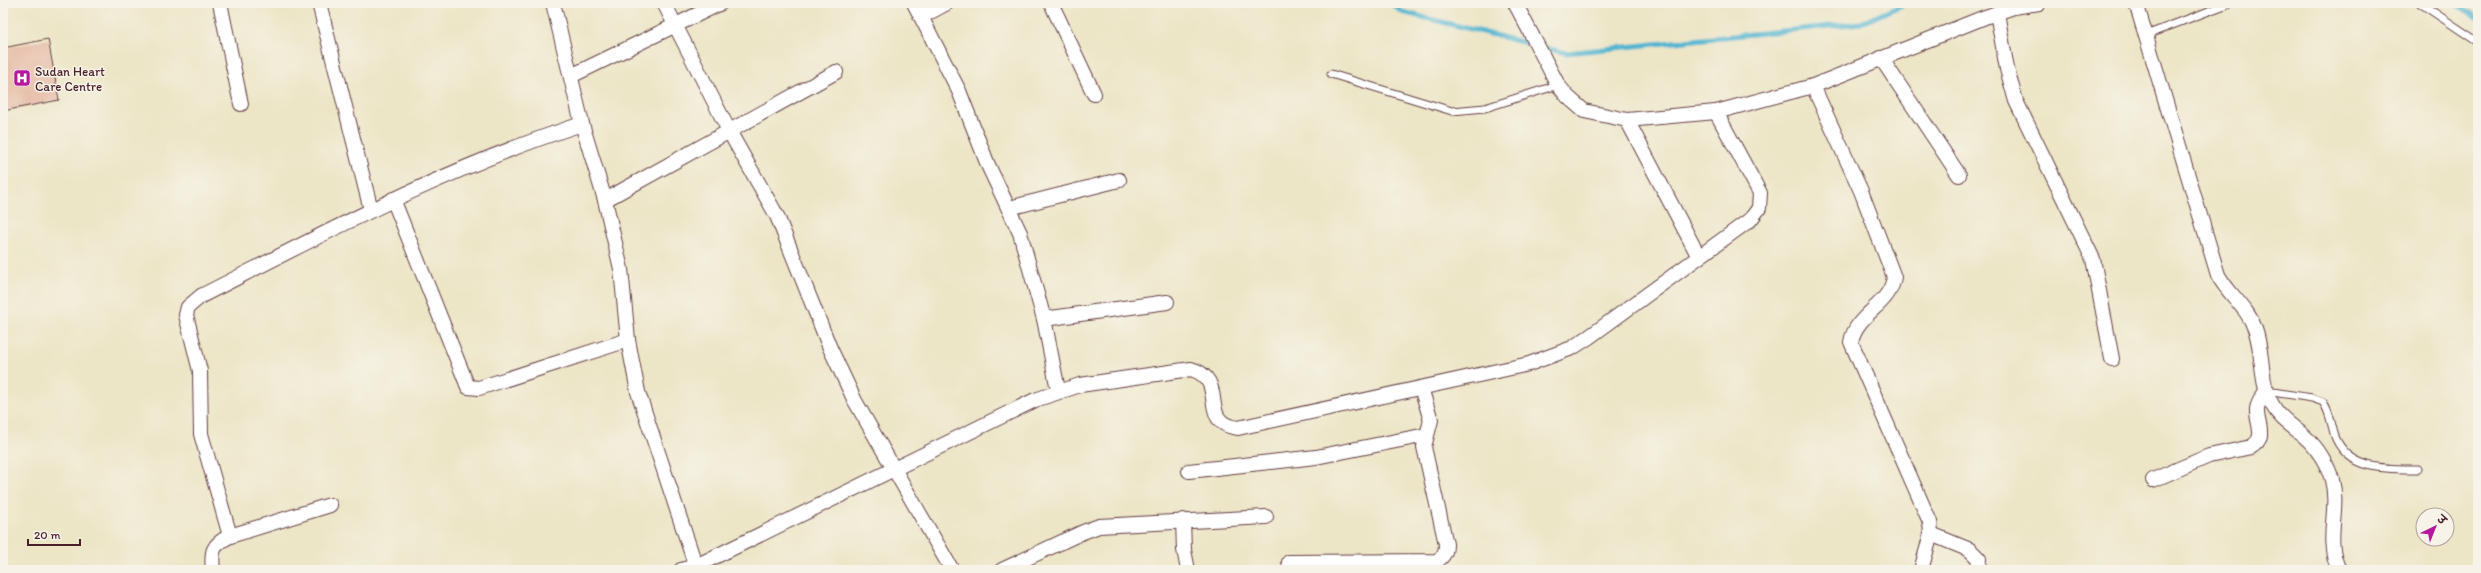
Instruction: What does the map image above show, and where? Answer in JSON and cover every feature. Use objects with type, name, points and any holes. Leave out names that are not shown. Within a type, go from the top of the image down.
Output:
[{"type":"street","points":[[220,3],[241,104]]},
{"type":"street","points":[[319,3],[371,210]]},
{"type":"street","points":[[553,3],[582,124],[605,200],[621,269],[628,340],[638,392],[649,429],[697,568]]},
{"type":"street","points":[[664,3],[729,131],[777,216],[844,380],[952,570]]},
{"type":"street","points":[[571,76],[675,27],[721,3]]},
{"type":"street","points":[[914,3],[959,91],[988,165],[1009,208],[1024,246],[1044,319],[1058,390]]},
{"type":"street","points":[[921,17],[947,3]]},
{"type":"street","points":[[1051,3],[1094,94]]},
{"type":"street","points":[[1515,3],[1558,85],[1584,111],[1627,120],[1716,112],[1812,86],[1997,13],[2039,3]]},
{"type":"street","points":[[2136,3],[2218,275],[2225,289],[2243,308],[2255,327],[2266,392],[2276,412],[2307,438],[2327,467],[2334,493],[2331,533],[2333,556],[2339,570]]},
{"type":"street","points":[[1997,13],[2007,69],[2016,101],[2094,259],[2112,359]]},
{"type":"street","points":[[1881,58],[1959,176]]},
{"type":"street","points":[[605,200],[836,72]]},
{"type":"street","points":[[1812,86],[1892,266],[1894,277],[1893,287],[1888,295],[1859,322],[1853,332],[1851,342],[1926,511],[1931,534],[1920,570]]},
{"type":"street","points":[[681,570],[697,568],[1035,400],[1058,390],[1080,385],[1191,368],[1205,374],[1210,380],[1216,413],[1220,422],[1228,427],[1238,428],[1529,364],[1572,348],[1751,219],[1758,208],[1761,199],[1760,193],[1716,112]]},
{"type":"street","points":[[1627,120],[1699,257]]},
{"type":"street","points":[[230,536],[201,434],[200,371],[186,314],[188,307],[201,296],[393,199],[524,143],[582,124]]},
{"type":"street","points":[[1009,208],[1119,180]]},
{"type":"street","points":[[393,199],[468,387],[479,388],[628,340]]},
{"type":"street","points":[[1044,319],[1167,302]]},
{"type":"street","points":[[1289,562],[1437,560],[1442,557],[1446,550],[1446,544],[1424,447],[1431,420],[1421,388]]},
{"type":"street","points":[[2153,480],[2209,456],[2252,448],[2262,434],[2257,408],[2266,392]]},
{"type":"street","points":[[1189,471],[1316,457],[1426,435]]},
{"type":"street","points":[[213,570],[212,557],[214,548],[218,542],[230,536],[330,505]]},
{"type":"street","points":[[1002,570],[1099,526],[1183,520],[1266,517]]},
{"type":"street","points":[[1183,520],[1184,550],[1188,570]]},
{"type":"street","points":[[1931,534],[1970,550],[1979,559],[1978,570]]},
{"type":"lane","points":[[2146,35],[2230,3]]},
{"type":"lane","points":[[2420,3],[2478,42]]},
{"type":"lane","points":[[1331,74],[1452,111],[1485,108],[1558,85]]},
{"type":"lane","points":[[2266,392],[2312,398],[2323,402],[2340,446],[2349,455],[2364,465],[2378,469],[2418,469]]},
{"type":"building","points":[[48,39],[59,100],[3,111],[3,48]]},
{"type":"waterway","points":[[1391,3],[1402,12],[1566,53],[1861,23],[1907,3]]},
{"type":"waterway","points":[[2456,3],[2478,18]]},
{"type":"place","name":"Sudan Heart Care Centre","points":[[22,78]]}]
